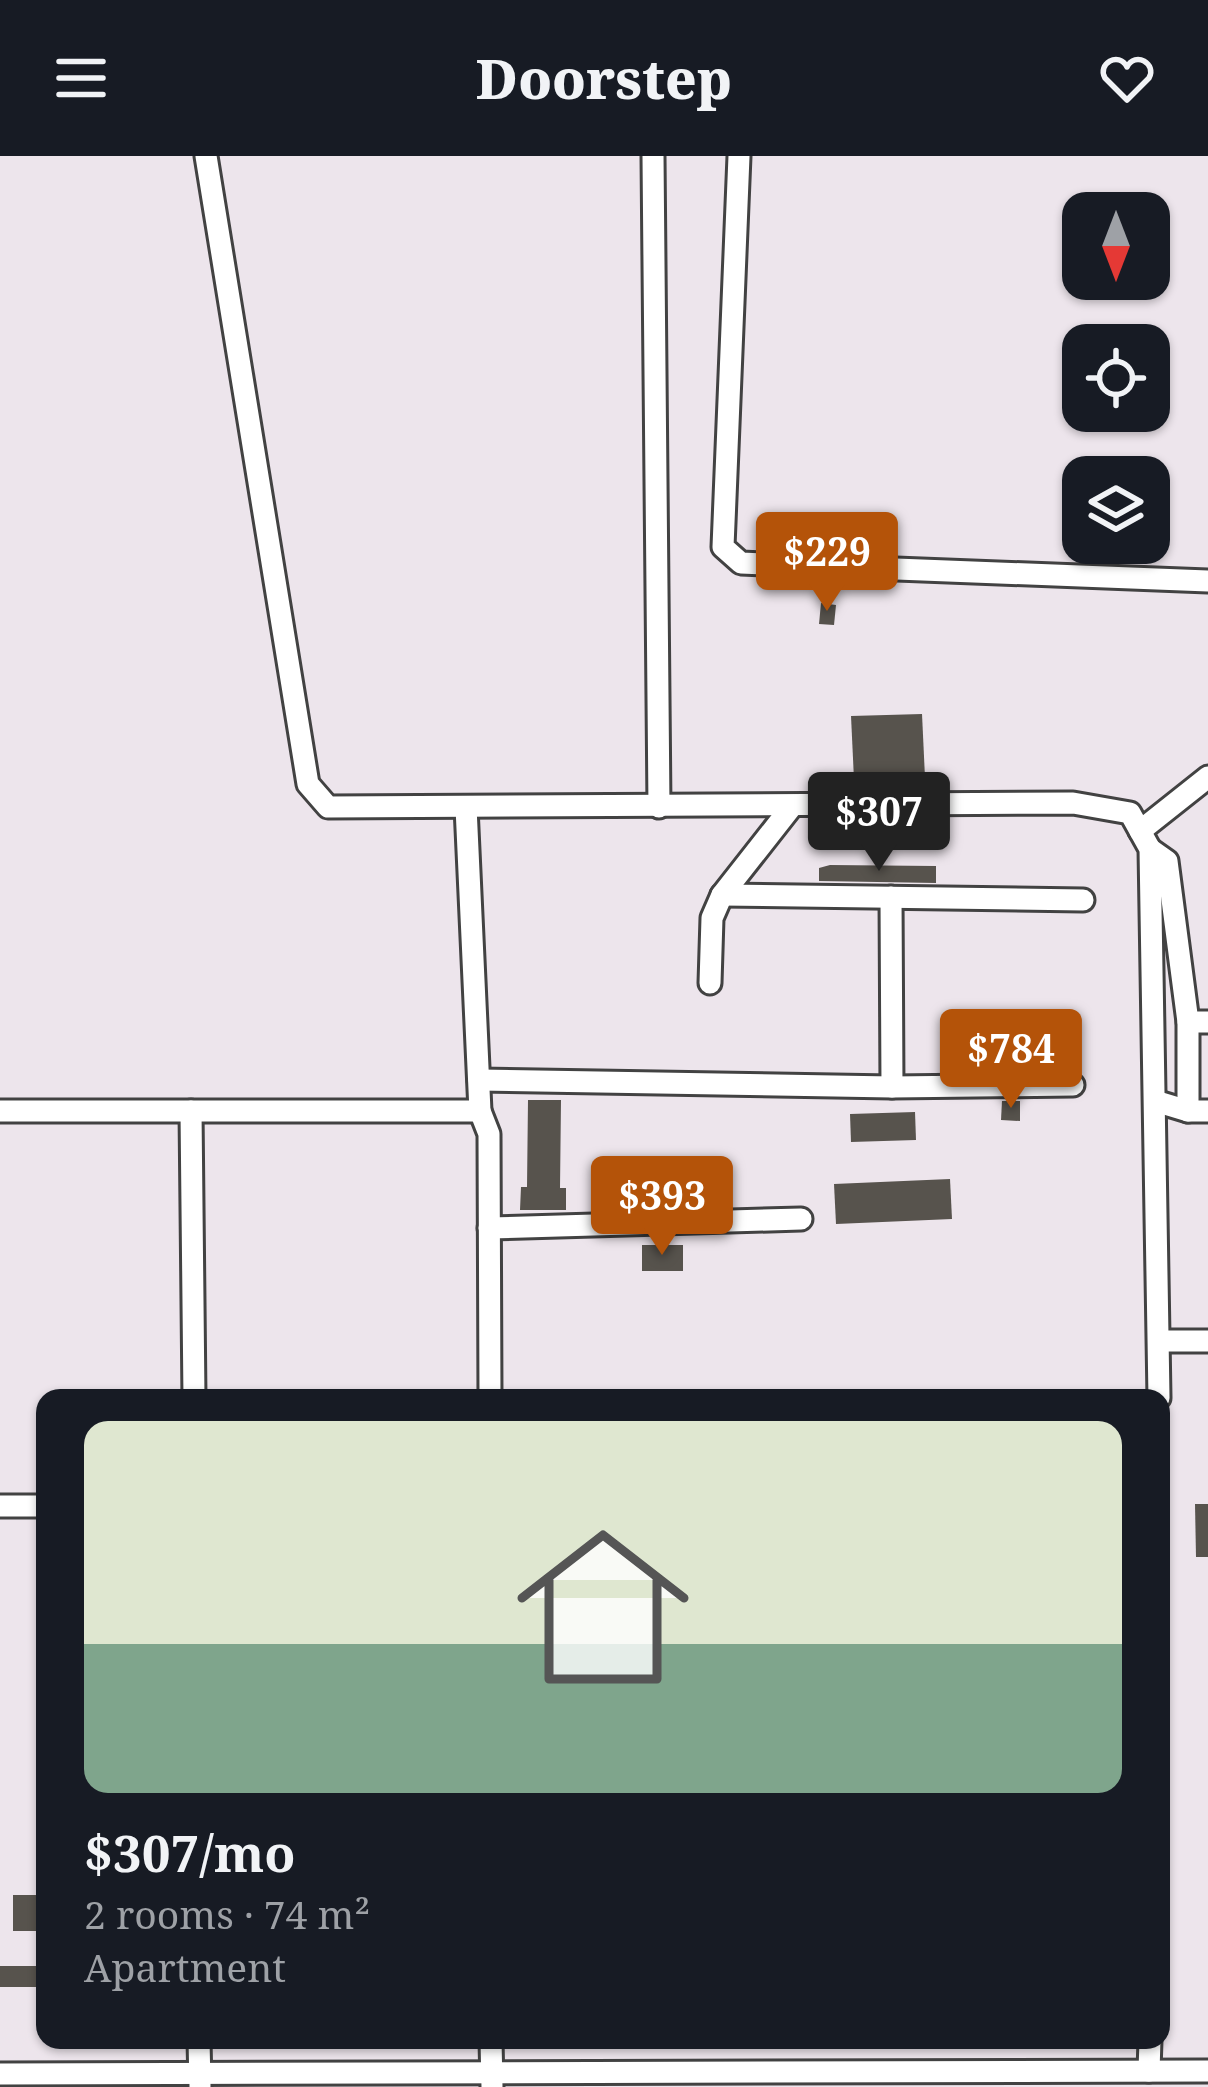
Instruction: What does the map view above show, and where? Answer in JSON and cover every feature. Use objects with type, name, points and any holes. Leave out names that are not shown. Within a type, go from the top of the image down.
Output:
[{"type":"lane","points":[[206,156],[308,784],[328,807],[1073,803],[1130,813],[1145,840],[1168,861],[1198,1022],[1198,1111],[1155,1101]]},
{"type":"lane","points":[[653,156],[659,807]]},
{"type":"lane","points":[[740,156],[723,547],[741,563],[1208,581]]},
{"type":"lane","points":[[1159,1389],[1145,840],[1208,777]]},
{"type":"lane","points":[[710,983],[712,918],[722,895],[792,806]]},
{"type":"lane","points":[[466,807],[480,1111],[489,1134],[490,1389]]},
{"type":"lane","points":[[722,895],[1083,900]]},
{"type":"lane","points":[[891,897],[892,1087]]},
{"type":"lane","points":[[479,1080],[1073,1085]]},
{"type":"lane","points":[[0,1111],[480,1111]]},
{"type":"lane","points":[[191,1111],[194,1389]]},
{"type":"lane","points":[[489,1228],[801,1219]]},
{"type":"lane","points":[[1160,1341],[1208,1341]]},
{"type":"lane","points":[[0,1506],[36,1506]]},
{"type":"lane","points":[[199,2049],[200,2080]]},
{"type":"lane","points":[[491,2049],[492,2079]]},
{"type":"lane","points":[[1149,2071],[1150,2049]]},
{"type":"lane","points":[[0,2074],[200,2080],[1070,2079],[1208,2071]]},
{"type":"shaded area","points":[[0,156],[1208,156],[1208,2087],[0,2087]]},
{"type":"building","points":[[821,603],[836,605],[834,625],[819,624]]},
{"type":"building","points":[[922,714],[925,778],[854,780],[851,716]]},
{"type":"building","points":[[936,866],[936,883],[819,881],[819,868]]},
{"type":"building","points":[[528,1100],[561,1100],[560,1188],[566,1188],[566,1210],[520,1210],[521,1187],[527,1187]]},
{"type":"building","points":[[1002,1101],[1020,1101],[1020,1121],[1001,1120]]},
{"type":"building","points":[[915,1112],[916,1140],[851,1142],[850,1114]]},
{"type":"building","points":[[950,1179],[952,1219],[836,1224],[834,1184]]},
{"type":"building","points":[[642,1245],[683,1245],[683,1271],[642,1271]]},
{"type":"building","points":[[1195,1504],[1208,1504],[1208,1557],[1196,1557]]},
{"type":"building","points":[[13,1895],[36,1895],[36,1931],[13,1931]]},
{"type":"building","points":[[0,1966],[36,1966],[36,1987],[0,1987]]}]
